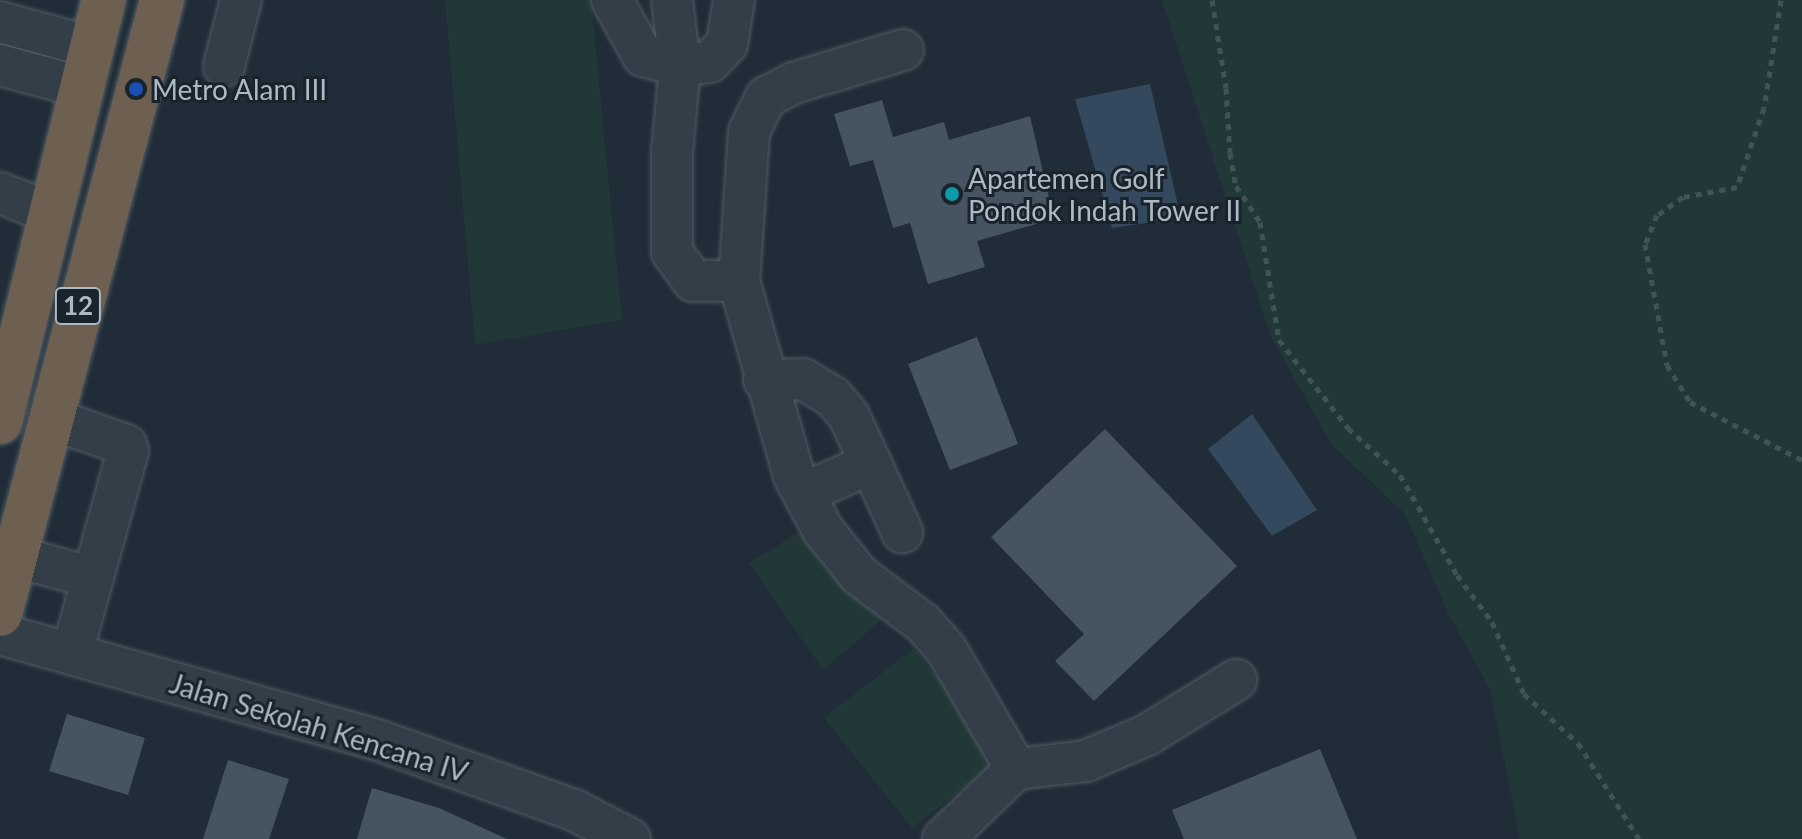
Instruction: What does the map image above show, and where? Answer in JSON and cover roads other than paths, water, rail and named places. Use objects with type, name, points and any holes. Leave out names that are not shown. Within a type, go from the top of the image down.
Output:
[{"type":"highway","name":"12","points":[[0,422],[104,0]]},
{"type":"highway","name":"12","points":[[0,614],[49,418],[162,0]]},
{"type":"street","points":[[224,66],[241,0]]},
{"type":"street","points":[[612,0],[643,56],[680,66],[710,62],[727,44],[734,0]]},
{"type":"street","points":[[672,0],[680,66],[672,153],[672,252],[693,281],[739,281]]},
{"type":"street","points":[[0,22],[86,67]]},
{"type":"street","points":[[903,50],[794,83],[766,97],[749,132],[739,281],[764,380],[804,493],[823,530],[859,575],[924,624],[946,649],[1016,769]]},
{"type":"street","points":[[0,65],[86,67]]},
{"type":"street","points":[[0,193],[51,213]]},
{"type":"street","points":[[764,380],[803,379],[833,397],[849,416],[902,532]]},
{"type":"street","points":[[49,418],[126,445],[128,451],[72,653]]},
{"type":"street","points":[[804,493],[870,464]]},
{"type":"street","points":[[14,556],[93,578]]},
{"type":"street","name":"Jalan Sekolah Kencana IV","points":[[0,634],[380,741],[574,810],[630,839]]},
{"type":"street","points":[[943,839],[1016,769],[1086,761],[1147,735],[1236,680]]},
{"type":"water","points":[[1150,84],[1181,218],[1112,228],[1075,99]]},
{"type":"water","points":[[1252,414],[1317,510],[1272,536],[1208,449]]},
{"type":"place","name":"Metro Alam III","points":[[136,89]]},
{"type":"place","name":"Apartemen Golf Pondok Indah Tower II","points":[[952,194]]}]
